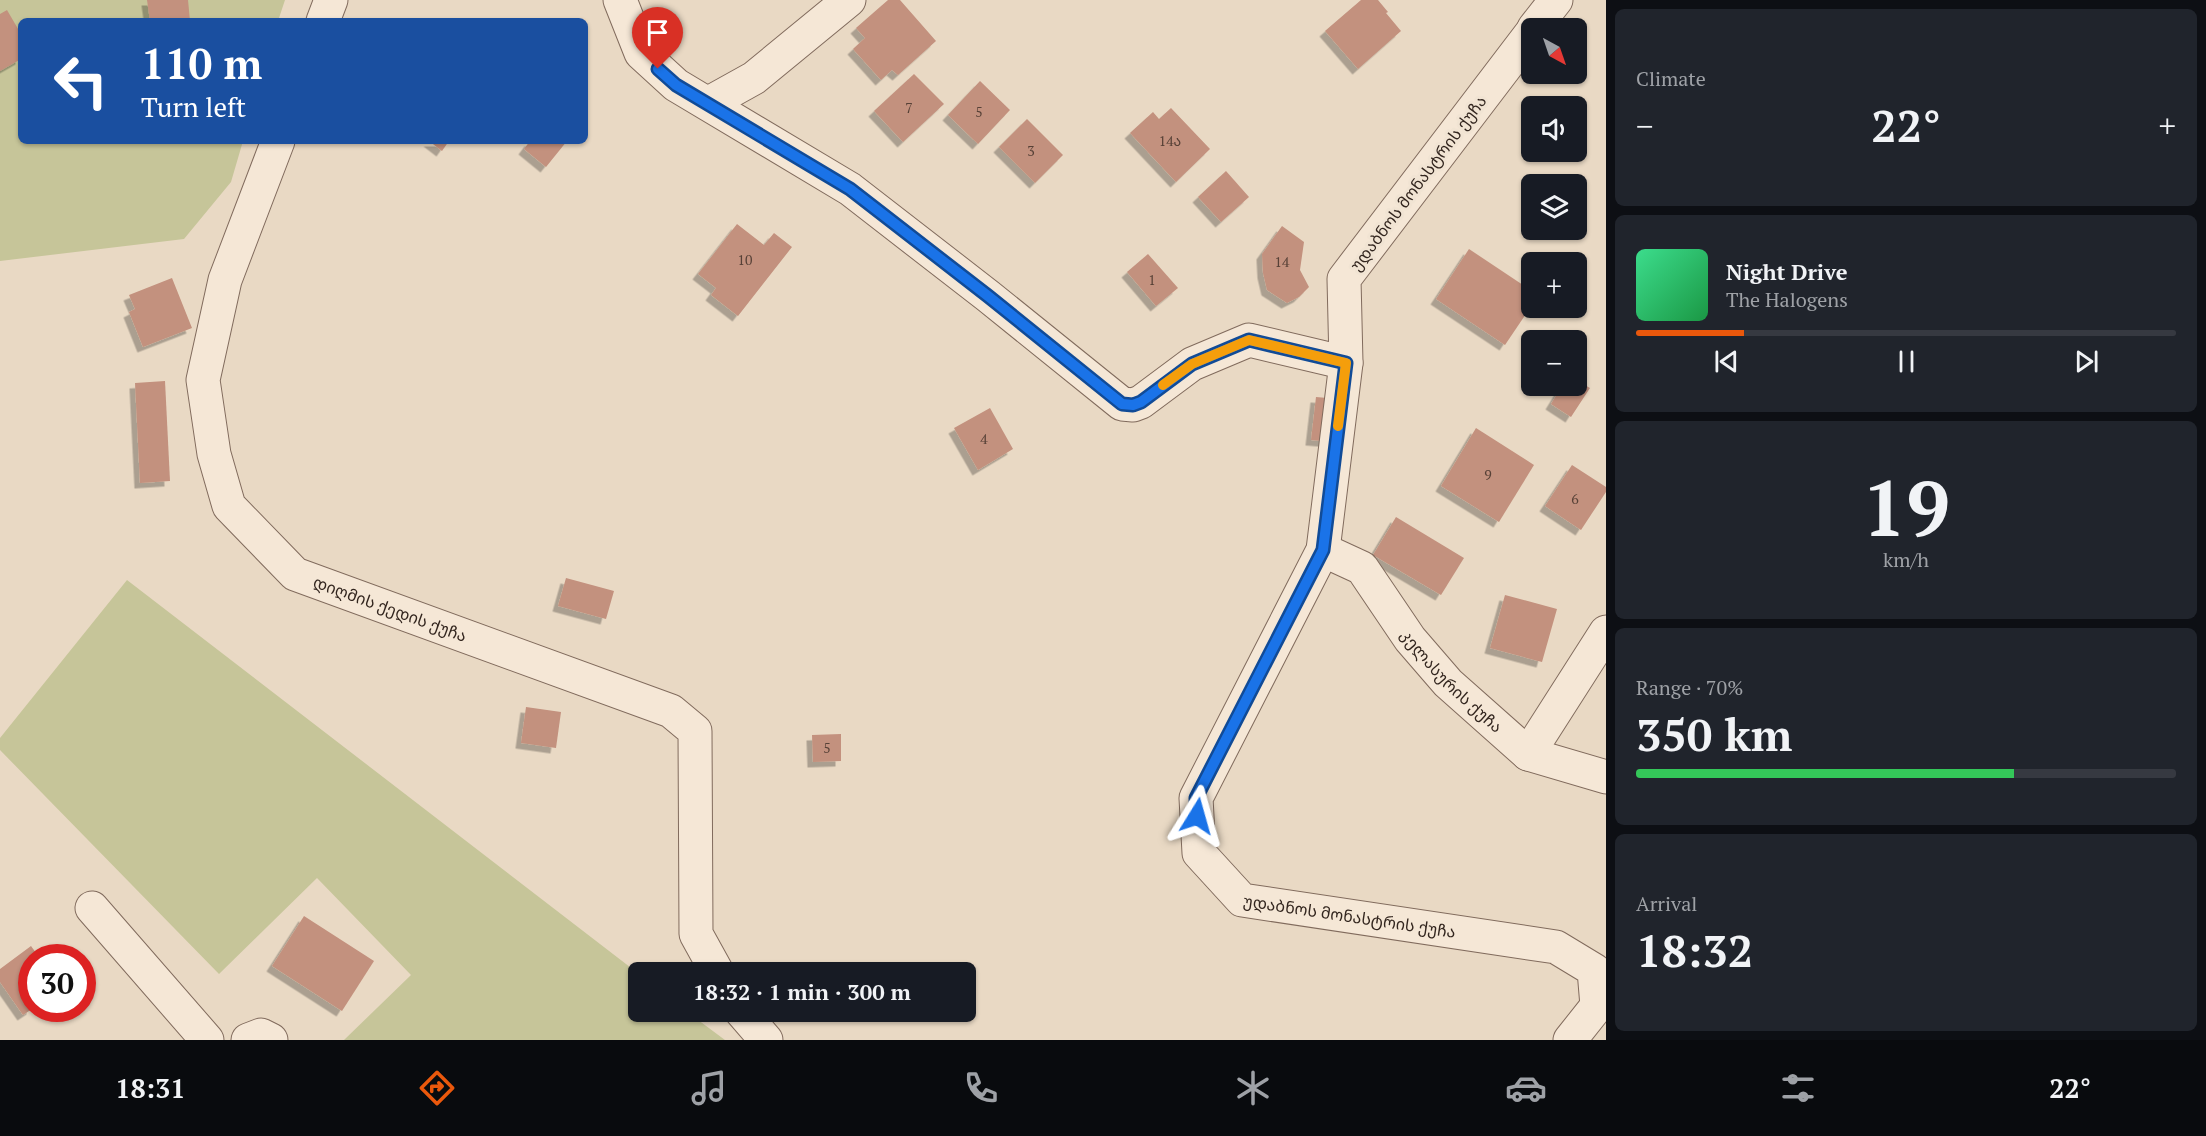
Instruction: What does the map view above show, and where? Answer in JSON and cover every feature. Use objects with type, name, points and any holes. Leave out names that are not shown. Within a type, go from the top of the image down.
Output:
[{"type":"street","points":[[324,18],[331,0]]},
{"type":"street","points":[[620,0],[641,53],[676,85],[850,189],[1122,404],[1133,405],[1141,402],[1192,364],[1249,340],[1346,363]]},
{"type":"street","points":[[709,103],[754,78],[849,0]]},
{"type":"street","points":[[1542,18],[1556,0]]},
{"type":"street","name":"უდაბნოს მონასტრის ქუჩა","points":[[1521,46],[1344,279],[1346,363],[1323,550],[1196,798],[1199,853],[1242,900],[1556,947],[1594,970],[1597,1006],[1570,1040]]},
{"type":"street","name":"დიღმის ქედის ქუჩა","points":[[277,144],[225,279],[203,380],[214,454],[229,506],[295,574],[671,711],[695,731],[696,934],[711,962]]},
{"type":"street","name":"კელასურის ქუჩა","points":[[1323,550],[1362,568],[1410,639],[1448,683],[1528,754],[1606,777]]},
{"type":"street","points":[[1528,754],[1606,632]]},
{"type":"street","points":[[92,908],[207,1040]]},
{"type":"street","points":[[750,1022],[766,1040]]},
{"type":"street","points":[[248,1040],[261,1035],[271,1040]]},
{"type":"green space","points":[[0,0],[285,0],[279,18],[18,18],[18,144],[242,144],[231,182],[184,239],[0,261]]},
{"type":"green space","points":[[127,580],[628,966],[628,1022],[701,1022],[725,1040],[344,1040],[411,975],[317,878],[219,974],[0,750],[0,738]]},
{"type":"building","points":[[147,0],[188,0],[190,18],[150,18]]},
{"type":"building","points":[[888,0],[900,0],[936,41],[898,75],[892,70],[881,80],[853,49],[865,38],[856,28]]},
{"type":"building","points":[[1361,0],[1378,0],[1401,31],[1358,69],[1325,31]]},
{"type":"building","points":[[7,10],[18,29],[18,61],[0,71],[0,14]]},
{"type":"building","points":[[914,74],[944,104],[903,142],[874,111]]},
{"type":"building","points":[[980,81],[1010,110],[978,144],[948,115]]},
{"type":"building","points":[[1171,108],[1210,149],[1176,182],[1130,133],[1153,112],[1159,119]]},
{"type":"building","points":[[1027,119],[1063,155],[1035,183],[999,147]]},
{"type":"building","points":[[433,144],[447,144],[442,151]]},
{"type":"building","points":[[528,144],[565,144],[546,167],[524,149]]},
{"type":"building","points":[[1226,171],[1249,197],[1221,222],[1198,197]]},
{"type":"building","points":[[737,224],[764,245],[774,233],[792,247],[738,316],[711,295],[716,288],[698,274]]},
{"type":"building","points":[[1282,226],[1304,242],[1300,270],[1309,287],[1299,297],[1287,303],[1267,290],[1263,273],[1262,254]]},
{"type":"building","points":[[1469,249],[1521,284],[1521,318],[1523,318],[1505,345],[1436,299]]},
{"type":"building","points":[[1148,254],[1178,288],[1156,306],[1127,272]]},
{"type":"building","points":[[172,278],[192,328],[143,347],[129,312],[135,309],[129,295]]},
{"type":"building","points":[[165,381],[170,481],[140,483],[135,383]]},
{"type":"building","points":[[1556,396],[1585,396],[1571,417],[1551,404]]},
{"type":"building","points":[[1316,397],[1339,399],[1335,442],[1311,440]]},
{"type":"building","points":[[990,408],[1013,449],[978,470],[954,428]]},
{"type":"building","points":[[1476,428],[1534,465],[1499,522],[1441,486]]},
{"type":"building","points":[[1572,465],[1606,487],[1606,492],[1581,530],[1545,506]]},
{"type":"building","points":[[1396,517],[1464,558],[1441,595],[1373,555]]},
{"type":"building","points":[[566,578],[614,591],[606,619],[558,606]]},
{"type":"building","points":[[1505,595],[1557,609],[1542,662],[1490,648]]},
{"type":"building","points":[[526,707],[561,712],[556,748],[521,743]]},
{"type":"building","points":[[841,734],[841,761],[813,762],[812,735]]},
{"type":"building","points":[[304,916],[374,961],[342,1011],[272,966]]},
{"type":"building","points":[[18,956],[18,1008],[0,982],[0,969]]},
{"type":"slow traffic","points":[[1163,385],[1192,364],[1249,340],[1346,363],[1338,426]]},
{"type":"route","points":[[658,69],[676,85],[850,189],[1122,404],[1133,405],[1141,402],[1192,364],[1249,340],[1346,363],[1323,550],[1196,798],[1197,816]]}]
